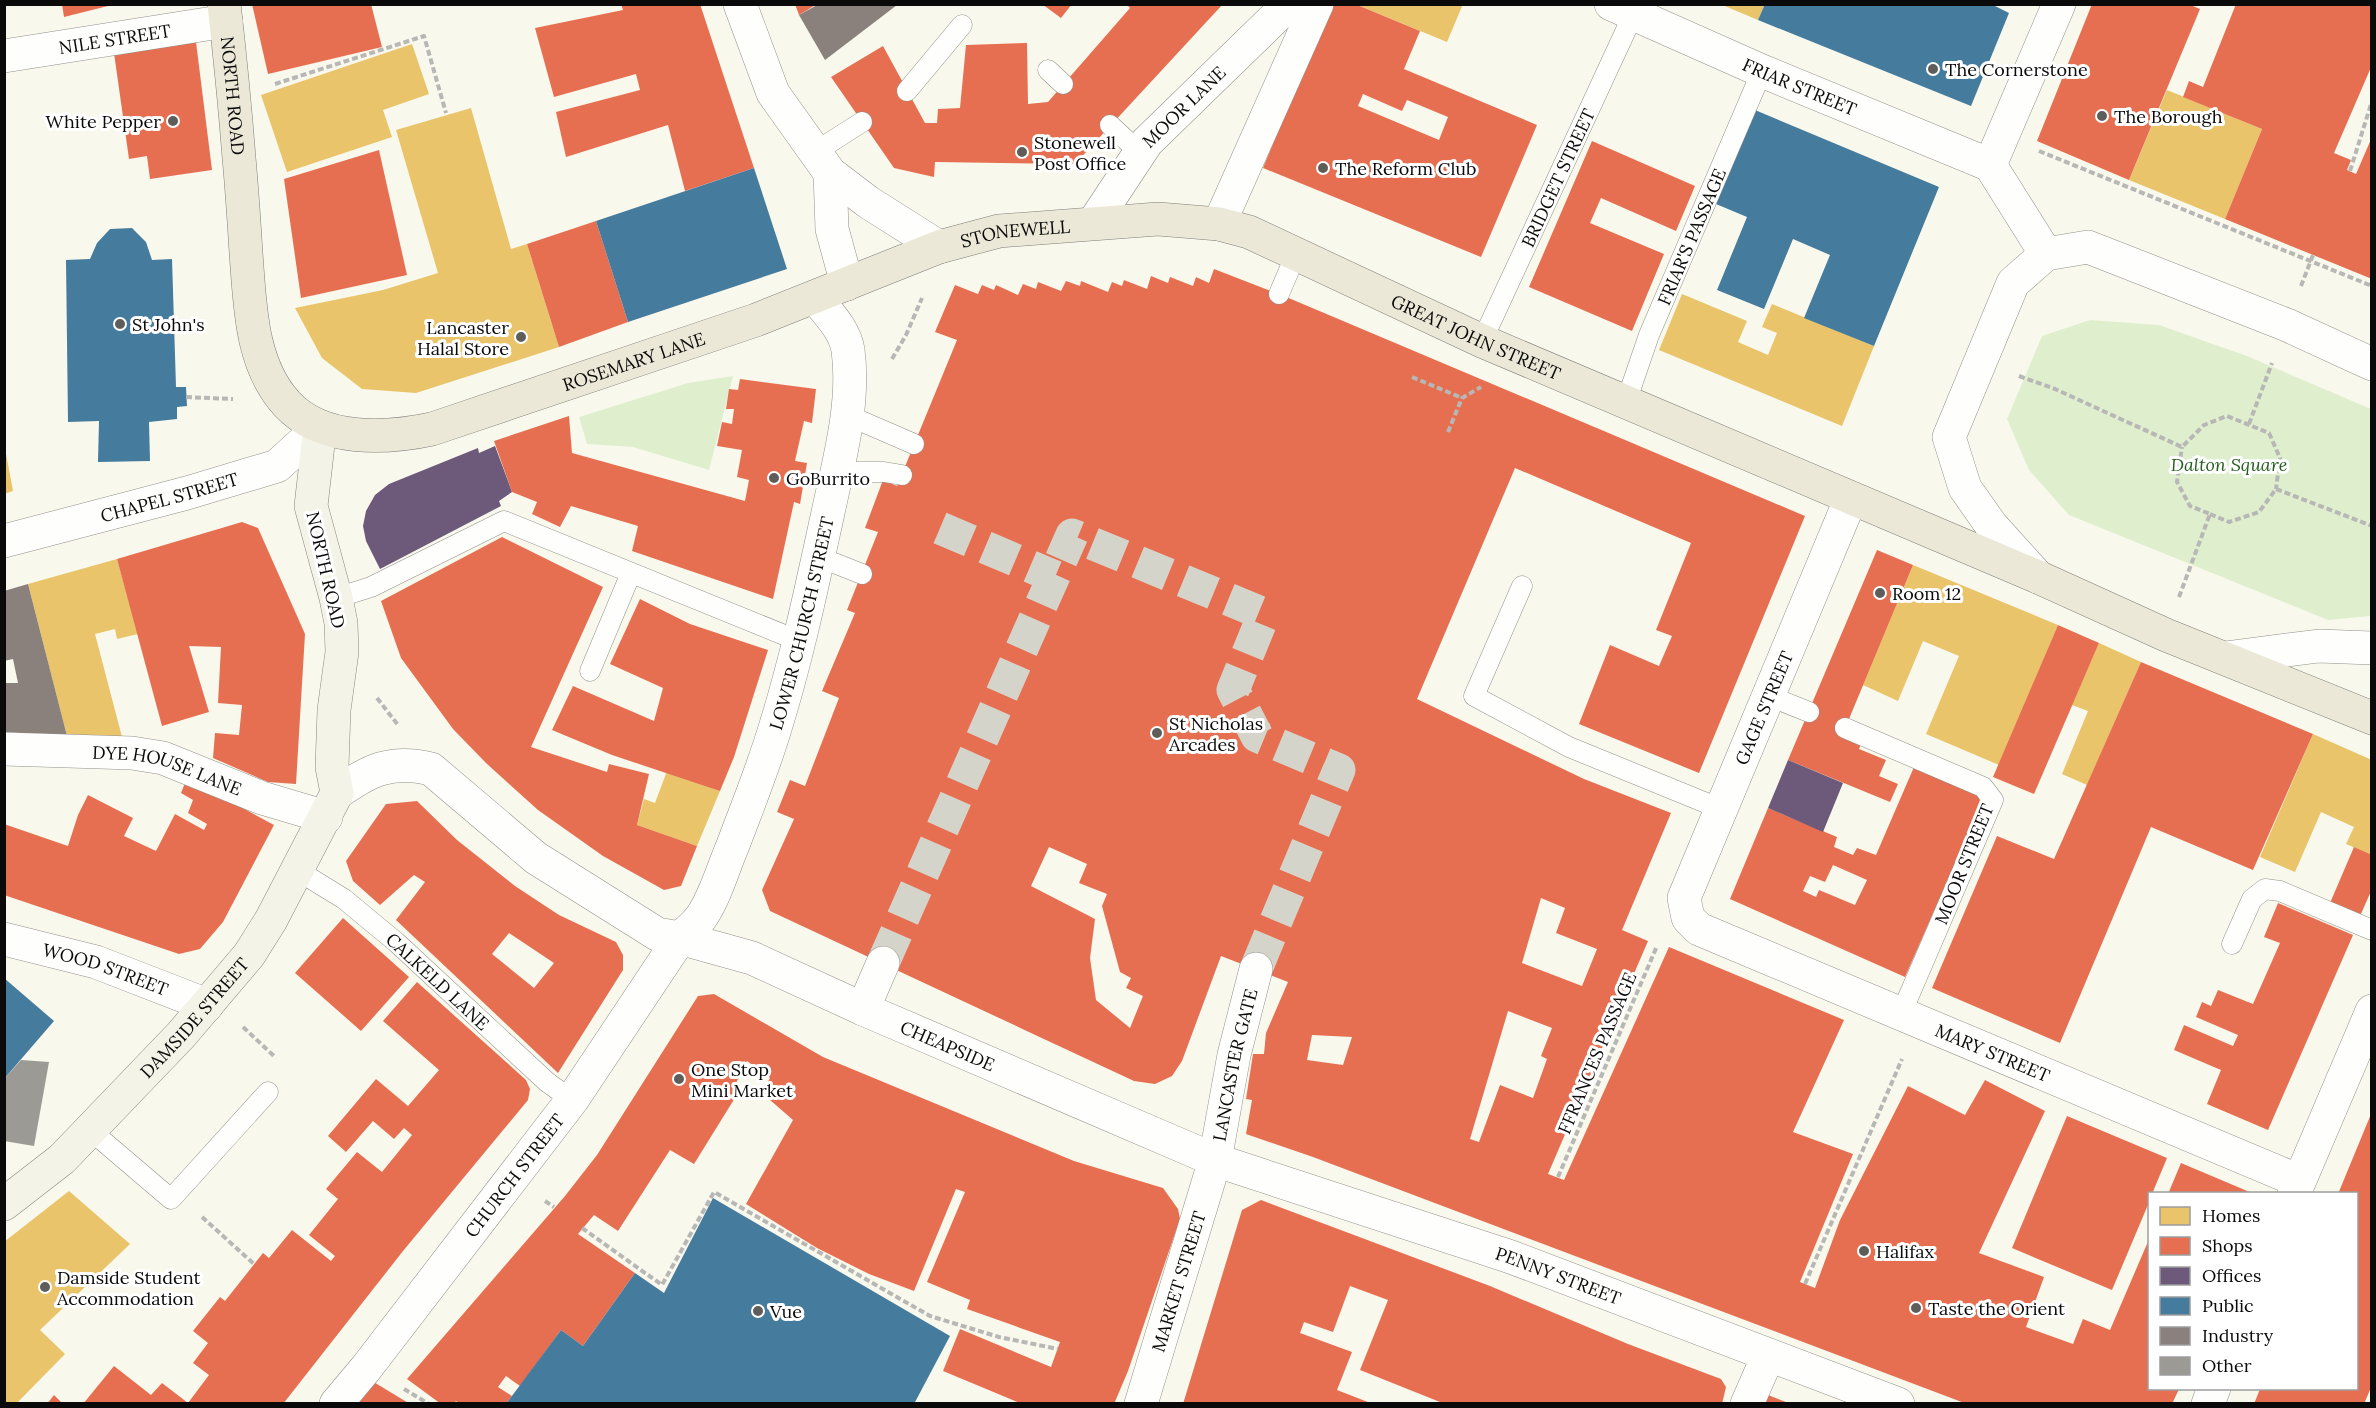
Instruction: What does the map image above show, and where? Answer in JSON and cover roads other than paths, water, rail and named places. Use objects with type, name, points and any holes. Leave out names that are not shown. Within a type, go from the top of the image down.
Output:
[{"type":"main road","name":"NORTH ROAD","points":[[225,13],[235,98],[252,319],[257,341],[263,363],[286,403],[301,417],[320,427]]},
{"type":"main road","name":"GREAT JOHN STREET","points":[[1094,222],[1158,219],[1219,224],[1249,232],[1482,341],[1851,498]]},
{"type":"main road","name":"STONEWELL","points":[[939,248],[999,231],[1094,222]]},
{"type":"main road","name":"ROSEMARY LANE","points":[[320,427],[383,437],[432,429],[756,320],[939,248]]},
{"type":"main road","points":[[1851,498],[2038,577],[2166,635],[2372,718]]},
{"type":"street","points":[[740,4],[773,93],[822,162],[868,202],[939,248]]},
{"type":"street","name":"MOOR LANE","points":[[1094,222],[1147,142],[1289,4]]},
{"type":"street","points":[[1219,224],[1317,4]]},
{"type":"street","points":[[2046,254],[1990,165],[2058,4]]},
{"type":"street","name":"FRIAR STREET","points":[[1622,10],[1990,165]]},
{"type":"street","name":"NILE STREET","points":[[4,56],[225,13]]},
{"type":"street","points":[[822,162],[832,229],[847,284]]},
{"type":"street","points":[[2038,577],[1991,525],[1965,488],[1949,437],[2013,283],[2046,254],[2088,247],[2287,326],[2372,364]]},
{"type":"street","name":"LOWER CHURCH STREET","points":[[680,938],[693,928],[703,914],[752,795],[776,725],[819,557],[850,396],[848,348],[838,326],[815,297]]},
{"type":"street","name":"CHAPEL STREET","points":[[4,541],[187,493],[277,466],[320,427]]},
{"type":"street","name":"NORTH ROAD","points":[[320,427],[311,506],[336,598],[341,623],[342,652],[334,710],[331,805]]},
{"type":"street","name":"GAGE STREET","points":[[1688,918],[1684,897],[1851,498]]},
{"type":"street","points":[[2225,658],[2319,646],[2372,648]]},
{"type":"street","name":"DYE HOUSE LANE","points":[[4,749],[132,753],[163,758],[262,798],[331,805]]},
{"type":"street","points":[[331,805],[363,774],[393,765],[411,764],[431,769],[536,858],[657,934],[680,938]]},
{"type":"street","name":"DAMSIDE STREET","points":[[4,1204],[62,1159],[207,1005],[249,955],[271,920],[331,805]]},
{"type":"street","name":"MARY STREET","points":[[1688,918],[1699,929],[1910,1018],[2296,1187]]},
{"type":"street","name":"CHEAPSIDE","points":[[680,938],[752,958],[863,1009],[1215,1160]]},
{"type":"street","name":"CHURCH STREET","points":[[336,1404],[572,1100],[680,938]]},
{"type":"street","name":"WOOD STREET","points":[[6,943],[96,962],[207,1005]]},
{"type":"street","points":[[863,1009],[883,963]]},
{"type":"street","name":"LANCASTER GATE","points":[[1215,1160],[1234,1055],[1256,969]]},
{"type":"street","points":[[2296,1187],[2372,1011]]},
{"type":"street","name":"PENNY STREET","points":[[1215,1160],[1510,1257],[1898,1404]]},
{"type":"street","name":"MARKET STREET","points":[[1141,1404],[1215,1160]]},
{"type":"street","points":[[1747,1404],[1768,1356]]},
{"type":"street","points":[[2208,1404],[2214,1390]]},
{"type":"lane","name":"BRIDGET STREET","points":[[1482,341],[1622,10]]},
{"type":"lane","points":[[907,91],[962,25]]},
{"type":"lane","points":[[1048,70],[1064,84]]},
{"type":"lane","name":"FRIAR'S PASSAGE","points":[[1626,402],[1649,335],[1762,70]]},
{"type":"lane","points":[[822,162],[862,122]]},
{"type":"lane","points":[[1110,125],[1140,153]]},
{"type":"lane","points":[[1279,294],[1296,254]]},
{"type":"lane","points":[[847,415],[914,444]]},
{"type":"lane","points":[[836,472],[884,472],[902,475]]},
{"type":"lane","points":[[336,598],[371,587],[504,521],[799,641]]},
{"type":"lane","points":[[819,557],[862,574]]},
{"type":"lane","points":[[590,671],[631,573]]},
{"type":"lane","points":[[1522,586],[1474,696],[1569,747],[1721,809]]},
{"type":"lane","points":[[1769,696],[1809,712]]},
{"type":"lane","name":"MOOR STREET","points":[[1845,728],[1983,787],[1993,801],[1910,1018]]},
{"type":"lane","name":"CALKELD LANE","points":[[297,870],[344,899],[396,942],[547,1082],[572,1100]]},
{"type":"lane","points":[[2232,944],[2252,899],[2265,889],[2280,891],[2372,930]]},
{"type":"lane","points":[[90,1130],[171,1199],[268,1092]]},
{"type":"tunnel","points":[[940,528],[1055,577]]},
{"type":"tunnel","points":[[883,963],[1072,535],[1264,614],[1233,690],[1257,736],[1339,770],[1256,969]]},
{"type":"place","name":"The Cornerstone","points":[[1933,69]]},
{"type":"place","name":"The Borough","points":[[2102,116]]},
{"type":"place","name":"White Pepper","points":[[173,121]]},
{"type":"place","name":"Stonewell Post Office","points":[[1022,152]]},
{"type":"place","name":"The Reform Club","points":[[1323,168]]},
{"type":"place","name":"St John's","points":[[120,324]]},
{"type":"place","name":"Lancaster Halal Store","points":[[521,337]]},
{"type":"place","name":"GoBurrito","points":[[774,478]]},
{"type":"place","name":"Room 12","points":[[1880,593]]},
{"type":"place","name":"St Nicholas Arcades","points":[[1157,733]]},
{"type":"place","name":"One Stop Mini Market","points":[[679,1079]]},
{"type":"place","name":"Halifax","points":[[1864,1251]]},
{"type":"place","name":"Damside Student Accommodation","points":[[45,1287]]},
{"type":"place","name":"Taste the Orient","points":[[1916,1308]]},
{"type":"place","name":"Vue","points":[[758,1311]]},
{"type":"park label","name":"Dalton Square","points":[[2229,464]]}]
